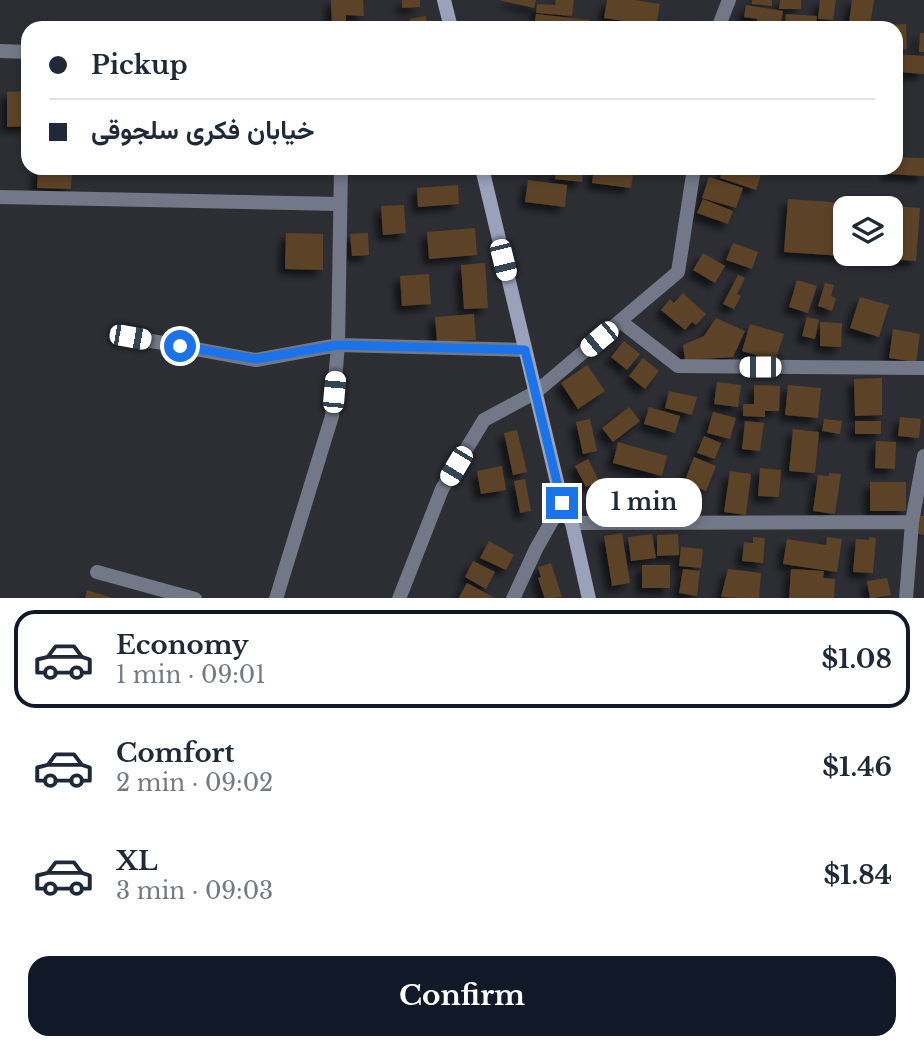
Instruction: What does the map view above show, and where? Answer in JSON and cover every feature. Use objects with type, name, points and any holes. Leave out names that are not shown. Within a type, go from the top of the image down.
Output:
[{"type":"street","points":[[444,0],[448,21]]},
{"type":"street","points":[[721,21],[729,0]]},
{"type":"street","points":[[0,51],[21,52]]},
{"type":"street","points":[[276,598],[332,416],[338,345],[341,175]]},
{"type":"street","points":[[484,175],[562,503],[572,523],[589,598]]},
{"type":"street","points":[[399,598],[442,489],[484,420],[536,392],[678,272],[693,175]]},
{"type":"street","points":[[0,197],[340,204]]},
{"type":"street","points":[[620,321],[678,366],[924,368]]},
{"type":"street","points":[[130,337],[256,359],[338,345],[525,350]]},
{"type":"street","points":[[906,598],[912,523],[924,456]]},
{"type":"street","points":[[513,598],[562,503]]},
{"type":"street","points":[[572,523],[912,523]]},
{"type":"street","points":[[97,572],[195,598]]},
{"type":"building","points":[[331,0],[363,0],[364,16],[346,15],[346,21],[332,21]]},
{"type":"building","points":[[402,0],[420,0],[420,7],[402,8]]},
{"type":"building","points":[[499,0],[536,0],[534,8]]},
{"type":"building","points":[[556,0],[574,0],[572,16],[536,13],[537,4],[555,5]]},
{"type":"building","points":[[607,0],[635,0],[660,4],[657,21],[604,18]]},
{"type":"building","points":[[752,0],[772,0],[772,6],[752,4]]},
{"type":"building","points":[[780,0],[801,0],[801,9],[779,9]]},
{"type":"building","points":[[820,0],[836,0],[833,20],[818,19]]},
{"type":"building","points":[[852,0],[874,0],[871,21],[849,21]]},
{"type":"building","points":[[746,5],[783,11],[781,21],[757,21],[744,17]]},
{"type":"building","points":[[536,14],[589,20],[589,21],[535,21]]},
{"type":"building","points":[[786,14],[817,16],[817,21],[786,21]]},
{"type":"building","points":[[426,16],[427,21],[410,21]]},
{"type":"building","points":[[903,24],[906,24],[907,49],[903,49]]},
{"type":"building","points":[[920,33],[924,33],[924,52],[919,52]]},
{"type":"building","points":[[903,54],[924,56],[924,74],[903,72]]},
{"type":"building","points":[[21,91],[21,126],[7,127],[7,92]]},
{"type":"building","points":[[903,157],[924,158],[924,176],[903,175]]},
{"type":"building","points":[[38,175],[72,175],[71,189],[37,188]]},
{"type":"building","points":[[555,175],[582,175],[582,182],[555,179]]},
{"type":"building","points":[[593,175],[633,175],[631,188],[592,183]]},
{"type":"building","points":[[721,175],[761,175],[756,190],[720,178]]},
{"type":"building","points":[[709,177],[743,188],[736,208],[702,198]]},
{"type":"building","points":[[528,180],[567,185],[565,207],[525,202]]},
{"type":"building","points":[[458,185],[459,204],[418,207],[417,188]]},
{"type":"building","points":[[703,199],[733,211],[728,224],[697,213]]},
{"type":"building","points":[[788,199],[833,202],[833,255],[784,252]]},
{"type":"building","points":[[404,205],[406,233],[383,235],[381,206]]},
{"type":"building","points":[[903,207],[920,208],[916,261],[903,260]]},
{"type":"building","points":[[475,228],[477,255],[429,259],[427,232]]},
{"type":"building","points":[[286,233],[323,234],[323,270],[285,269]]},
{"type":"building","points":[[368,233],[369,255],[352,256],[350,234]]},
{"type":"building","points":[[733,243],[758,252],[752,269],[726,260]]},
{"type":"building","points":[[703,253],[725,266],[715,283],[693,270]]},
{"type":"building","points":[[485,263],[488,308],[464,309],[461,265]]},
{"type":"building","points":[[429,274],[431,304],[402,306],[400,276]]},
{"type":"building","points":[[738,275],[745,278],[737,294],[741,296],[734,309],[723,304]]},
{"type":"building","points":[[797,280],[817,286],[808,313],[789,307]]},
{"type":"building","points":[[825,283],[834,285],[831,296],[836,298],[832,311],[818,306]]},
{"type":"building","points":[[683,293],[706,314],[696,325],[692,322],[685,330],[661,310],[670,299],[674,303]]},
{"type":"building","points":[[860,297],[889,305],[879,337],[850,328]]},
{"type":"building","points":[[474,314],[476,340],[437,342],[435,317]]},
{"type":"building","points":[[807,317],[819,320],[815,339],[802,336]]},
{"type":"building","points":[[716,318],[745,331],[733,357],[685,360],[683,345],[704,336]]},
{"type":"building","points":[[820,322],[842,323],[841,347],[820,346]]},
{"type":"building","points":[[750,324],[784,334],[775,361],[742,351]]},
{"type":"building","points":[[893,329],[920,334],[916,362],[889,358]]},
{"type":"building","points":[[624,341],[640,354],[627,370],[611,357]]},
{"type":"building","points":[[643,358],[659,371],[645,389],[629,376]]},
{"type":"building","points":[[587,365],[605,391],[578,409],[561,383]]},
{"type":"building","points":[[882,378],[882,415],[855,416],[854,379]]},
{"type":"building","points":[[717,382],[741,385],[738,407],[714,404]]},
{"type":"building","points":[[754,385],[780,386],[779,411],[765,411],[765,417],[743,416],[743,404],[754,404]]},
{"type":"building","points":[[788,385],[821,388],[818,418],[785,415]]},
{"type":"building","points":[[669,391],[697,397],[692,415],[665,408]]},
{"type":"building","points":[[629,407],[640,421],[613,442],[602,428]]},
{"type":"building","points":[[649,407],[680,416],[675,433],[644,424]]},
{"type":"building","points":[[713,412],[736,418],[730,439],[707,433]]},
{"type":"building","points":[[900,417],[921,419],[919,438],[898,436]]},
{"type":"building","points":[[590,419],[597,451],[583,454],[576,422]]},
{"type":"building","points":[[824,419],[842,421],[840,434],[822,431]]},
{"type":"building","points":[[745,421],[764,423],[760,451],[742,449]]},
{"type":"building","points":[[855,421],[881,421],[881,434],[855,434]]},
{"type":"building","points":[[793,429],[819,432],[815,473],[789,471]]},
{"type":"building","points":[[517,430],[527,472],[513,475],[504,433]]},
{"type":"building","points":[[704,436],[721,443],[715,459],[697,453]]},
{"type":"building","points":[[876,441],[896,442],[895,469],[875,468]]},
{"type":"building","points":[[618,442],[667,456],[662,476],[613,463]]},
{"type":"building","points":[[694,457],[716,466],[706,491],[684,483]]},
{"type":"building","points":[[588,459],[599,481],[586,487],[575,466]]},
{"type":"building","points":[[502,466],[506,490],[481,494],[477,471]]},
{"type":"building","points":[[760,468],[781,470],[779,497],[758,496]]},
{"type":"building","points":[[730,471],[751,474],[746,515],[724,512]]},
{"type":"building","points":[[829,473],[841,474],[835,514],[813,511],[818,475],[829,476]]},
{"type":"building","points":[[627,478],[643,482],[636,514],[593,504],[607,490],[623,493]]},
{"type":"building","points":[[525,479],[531,511],[520,513],[514,481]]},
{"type":"building","points":[[870,482],[906,482],[906,511],[870,511]]},
{"type":"building","points":[[918,516],[924,516],[924,535],[915,533]]},
{"type":"building","points":[[622,533],[630,583],[612,586],[604,536]]},
{"type":"building","points":[[652,534],[656,558],[631,561],[628,537]]},
{"type":"building","points":[[678,534],[679,555],[657,556],[657,535]]},
{"type":"building","points":[[753,537],[765,538],[763,563],[742,561],[744,542],[753,543]]},
{"type":"building","points":[[827,537],[842,539],[837,572],[783,564],[787,539],[826,545]]},
{"type":"building","points":[[869,537],[876,538],[873,573],[853,572],[856,539],[869,540]]},
{"type":"building","points":[[489,541],[514,555],[506,570],[480,558]]},
{"type":"building","points":[[681,547],[703,549],[701,568],[679,566]]},
{"type":"building","points":[[473,561],[495,572],[486,589],[465,577]]},
{"type":"building","points":[[551,563],[562,597],[545,598],[538,578],[541,577],[538,567]]},
{"type":"building","points":[[642,565],[670,565],[670,588],[642,588]]},
{"type":"building","points":[[683,569],[700,571],[697,596],[679,593]]},
{"type":"building","points":[[728,569],[761,573],[759,598],[721,597]]},
{"type":"building","points":[[791,569],[824,571],[823,578],[835,579],[834,598],[789,598]]},
{"type":"building","points":[[887,578],[891,595],[870,598],[867,581]]},
{"type":"building","points":[[467,583],[495,598],[459,598]]},
{"type":"building","points":[[87,590],[113,598],[85,598]]},
{"type":"route","points":[[180,346],[256,359],[338,345],[525,350],[562,503]]}]
